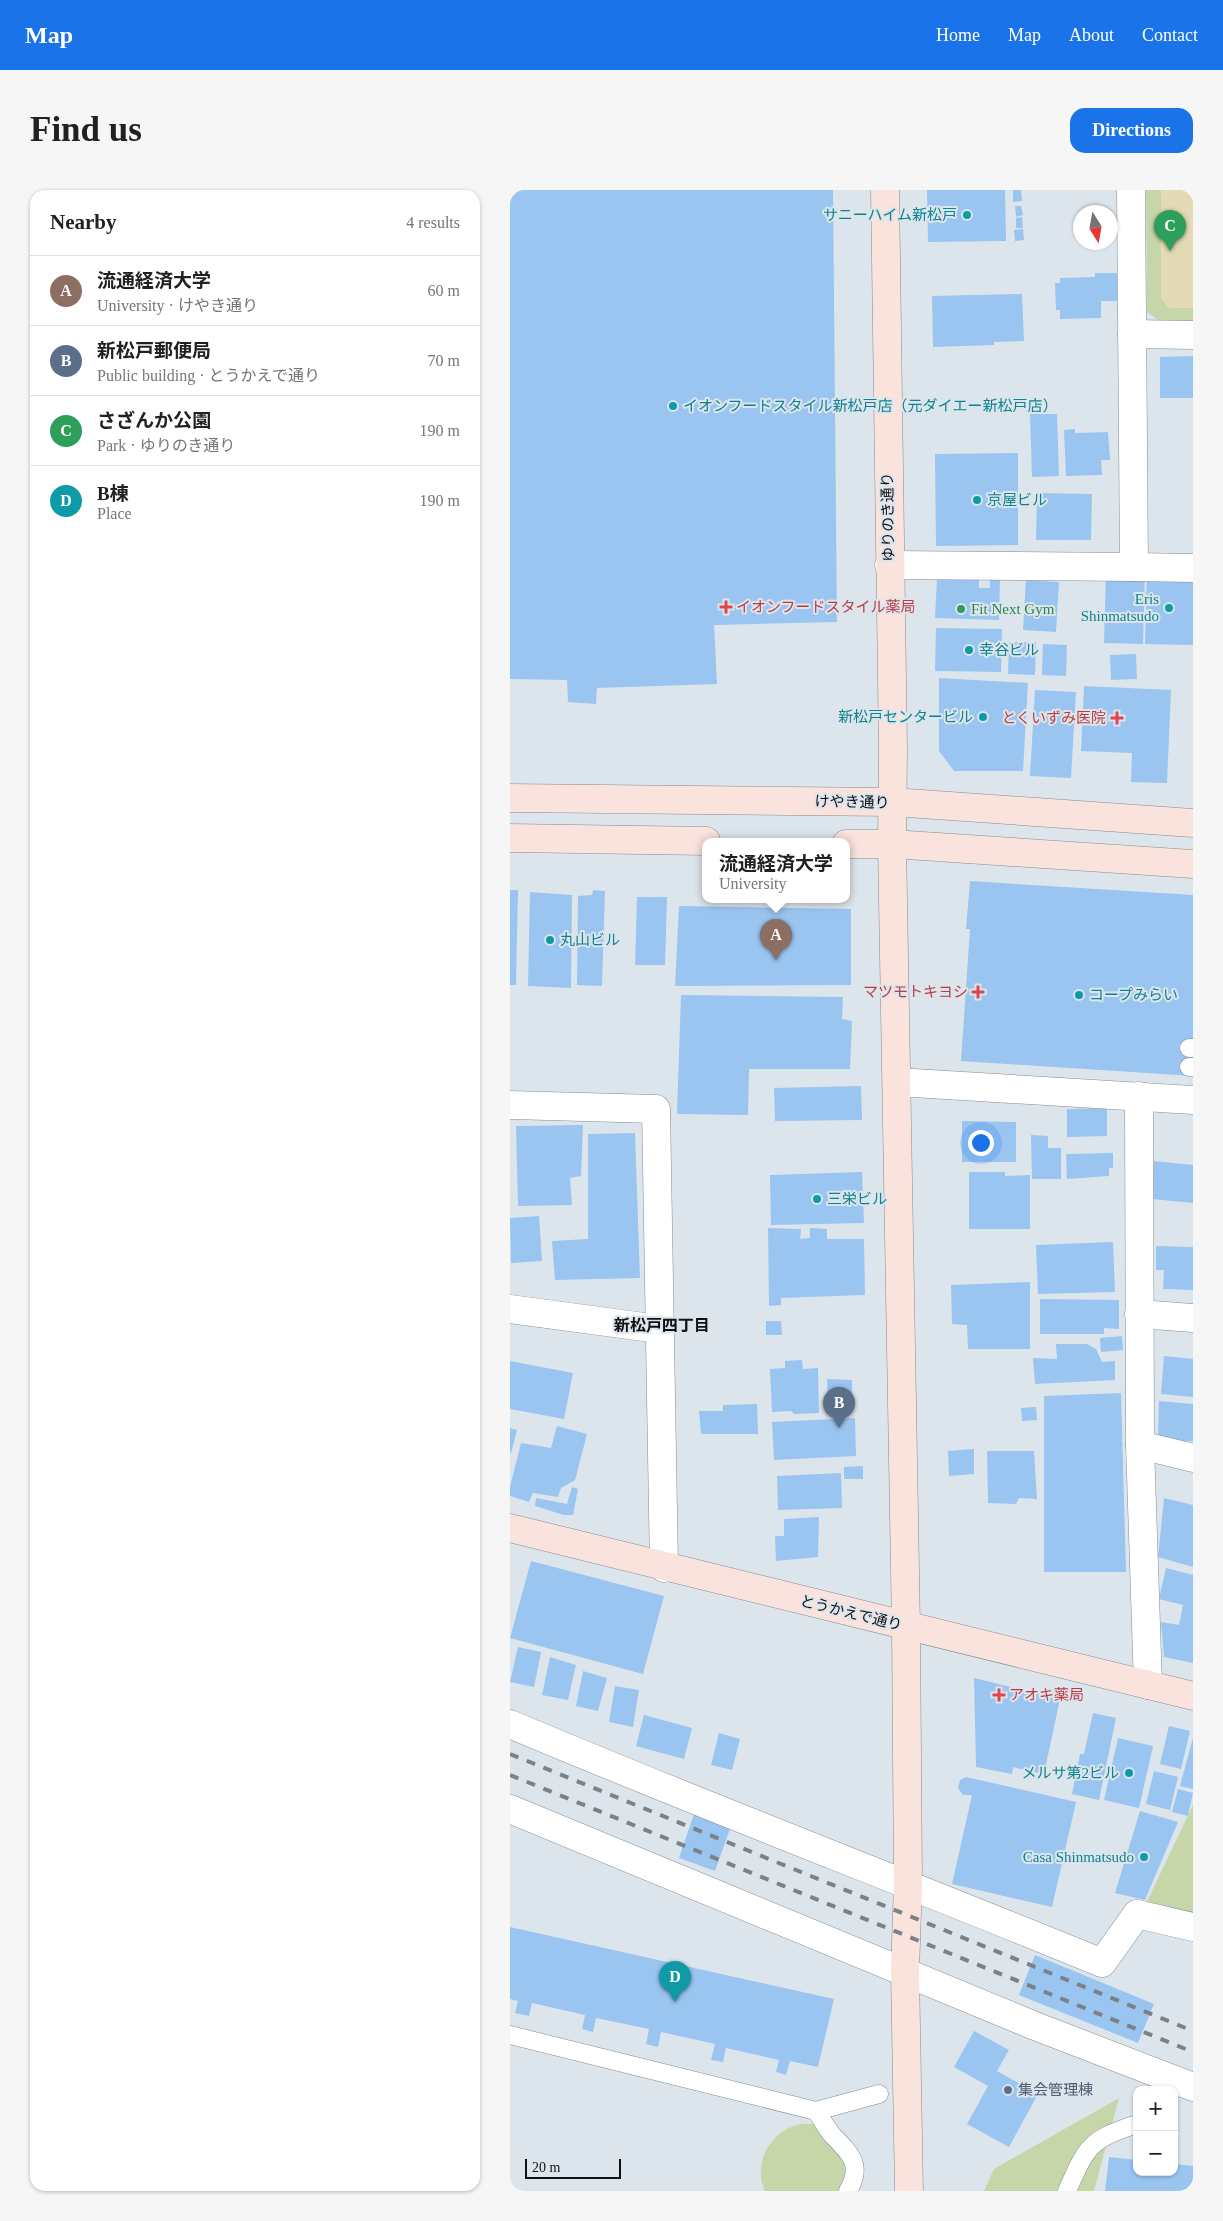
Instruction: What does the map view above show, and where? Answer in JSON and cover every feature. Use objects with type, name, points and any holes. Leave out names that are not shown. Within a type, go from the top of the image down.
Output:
[{"type":"street","name":"ゆりのき通り","points":[[885,190],[889,565],[894,802],[892,844],[898,1082],[906,1627],[908,1883],[905,1971],[909,2191]]},
{"type":"street","points":[[1131,190],[1134,567]]},
{"type":"street","points":[[1132,334],[1193,335]]},
{"type":"street","points":[[889,565],[1193,568]]},
{"type":"street","name":"けやき通り","points":[[510,798],[894,802],[1193,823]]},
{"type":"street","points":[[510,838],[702,842]]},
{"type":"street","points":[[850,844],[892,844],[1193,864]]},
{"type":"street","points":[[898,1082],[1193,1100]]},
{"type":"street","points":[[1139,1096],[1140,1446],[1148,1685]]},
{"type":"street","points":[[510,1105],[656,1109],[664,1568]]},
{"type":"street","points":[[510,1309],[659,1329]]},
{"type":"street","points":[[1139,1314],[1193,1318]]},
{"type":"street","points":[[1140,1446],[1193,1458]]},
{"type":"street","name":"とうかえで通り","points":[[510,1528],[664,1568],[1193,1696]]},
{"type":"street","points":[[510,1724],[632,1776],[908,1883],[1102,1963],[1137,1914],[1193,1927]]},
{"type":"street","points":[[510,1808],[1035,2026],[1193,2087]]},
{"type":"lane","points":[[510,2035],[816,2111],[879,2094]]},
{"type":"lane","points":[[816,2111],[853,2157],[854,2177],[848,2191]]},
{"type":"lane","points":[[1067,2191],[1081,2158],[1092,2144],[1113,2132],[1133,2125]]},
{"type":"green space","points":[[1146,190],[1193,190],[1193,322],[1160,322],[1147,312]]},
{"type":"green space","points":[[1193,1805],[1193,1915],[1143,1910]]},
{"type":"green space","points":[[1119,2098],[1094,2191],[984,2191],[994,2169]]},
{"type":"green space","points":[[801,2124],[829,2127],[843,2136],[854,2191],[765,2191],[761,2171],[762,2160],[766,2150],[779,2134],[788,2128]]},
{"type":"sand","points":[[1161,190],[1193,190],[1193,308],[1169,308],[1161,299]]},
{"type":"building","name":"イオンフードスタイル新松戸店（元ダイエー新松戸店）","points":[[510,190],[833,190],[837,622],[714,625],[717,684],[597,688],[596,704],[568,702],[567,680],[510,679]]},
{"type":"building","name":"サニーハイム新松戸","points":[[927,190],[1005,190],[1006,241],[928,242]]},
{"type":"building","points":[[1013,190],[1021,190],[1022,201],[1013,202]]},
{"type":"building","points":[[1015,206],[1021,206],[1023,215],[1016,217]]},
{"type":"building","points":[[1022,217],[1023,228],[1016,228],[1016,218]]},
{"type":"building","points":[[1023,229],[1024,240],[1015,241],[1014,230]]},
{"type":"building","points":[[1095,273],[1117,273],[1117,301],[1101,301],[1101,318],[1060,319],[1060,310],[1056,310],[1055,283],[1060,283],[1060,278],[1095,277]]},
{"type":"building","points":[[1022,294],[1024,341],[994,342],[994,345],[933,347],[932,296]]},
{"type":"building","points":[[1193,356],[1193,398],[1160,398],[1160,357]]},
{"type":"building","points":[[1030,414],[1057,414],[1059,476],[1032,477]]},
{"type":"building","points":[[1075,429],[1075,433],[1108,432],[1110,460],[1101,460],[1102,475],[1066,476],[1064,430]]},
{"type":"building","name":"京屋ビル","points":[[1018,453],[1018,545],[936,546],[935,454]]},
{"type":"building","points":[[1037,493],[1092,494],[1091,540],[1036,540]]},
{"type":"building","points":[[1106,570],[1145,571],[1143,644],[1104,643]]},
{"type":"building","name":"Eris Shinmatsudo","points":[[1147,571],[1193,572],[1193,645],[1145,644]]},
{"type":"building","points":[[937,579],[979,580],[979,588],[990,588],[990,579],[1000,580],[999,620],[935,618]]},
{"type":"building","points":[[1026,580],[1059,582],[1056,632],[1023,630]]},
{"type":"building","name":"幸谷ビル","points":[[936,628],[1002,629],[1001,672],[935,671]]},
{"type":"building","points":[[1009,642],[1036,642],[1035,675],[1008,674]]},
{"type":"building","points":[[1043,644],[1067,645],[1066,676],[1042,675]]},
{"type":"building","points":[[1136,654],[1137,679],[1111,680],[1110,655]]},
{"type":"building","name":"新松戸センタービル","points":[[939,678],[1028,683],[1023,771],[954,771],[939,751]]},
{"type":"building","points":[[1084,686],[1171,690],[1167,783],[1131,782],[1132,753],[1081,751]]},
{"type":"building","points":[[1035,690],[1076,692],[1071,778],[1030,776]]},
{"type":"building","name":"コープみらい","points":[[970,881],[1193,895],[1193,1076],[961,1061],[970,929],[966,929]]},
{"type":"building","points":[[510,890],[518,890],[516,985],[510,985]]},
{"type":"building","points":[[593,890],[605,891],[602,986],[577,985],[578,896],[592,895]]},
{"type":"building","name":"丸山ビル","points":[[530,892],[572,895],[571,988],[528,986]]},
{"type":"building","points":[[637,897],[667,897],[665,965],[635,965]]},
{"type":"building","points":[[679,906],[851,909],[851,985],[675,986]]},
{"type":"building","points":[[681,995],[843,997],[842,1019],[852,1021],[850,1069],[749,1069],[748,1115],[677,1114]]},
{"type":"building","points":[[861,1086],[862,1120],[775,1121],[774,1088]]},
{"type":"building","points":[[1107,1108],[1107,1136],[1067,1137],[1067,1109]]},
{"type":"building","points":[[962,1121],[1016,1122],[1016,1162],[962,1162]]},
{"type":"building","points":[[583,1125],[581,1176],[570,1178],[572,1205],[518,1206],[516,1126]]},
{"type":"building","points":[[635,1133],[640,1278],[555,1280],[552,1241],[588,1239],[588,1134]]},
{"type":"building","points":[[1031,1135],[1048,1136],[1048,1148],[1061,1148],[1061,1179],[1032,1179]]},
{"type":"building","points":[[1113,1153],[1113,1168],[1109,1168],[1109,1176],[1067,1179],[1066,1154]]},
{"type":"building","points":[[1154,1161],[1193,1165],[1193,1203],[1152,1199]]},
{"type":"building","name":"三栄ビル","points":[[862,1172],[864,1223],[771,1225],[770,1175]]},
{"type":"building","points":[[969,1172],[1005,1172],[1005,1176],[1030,1175],[1030,1229],[969,1229]]},
{"type":"building","points":[[539,1216],[542,1261],[511,1263],[510,1218]]},
{"type":"building","points":[[768,1228],[801,1229],[800,1239],[810,1238],[810,1228],[827,1229],[827,1239],[864,1239],[865,1295],[781,1298],[781,1305],[769,1306]]},
{"type":"building","points":[[1113,1242],[1115,1292],[1038,1294],[1036,1245]]},
{"type":"building","points":[[1156,1246],[1193,1247],[1193,1290],[1163,1289],[1164,1270],[1156,1270]]},
{"type":"building","points":[[1030,1282],[1030,1349],[968,1349],[967,1325],[952,1324],[951,1285]]},
{"type":"building","points":[[1040,1299],[1119,1300],[1119,1329],[1104,1328],[1104,1334],[1040,1334]]},
{"type":"building","points":[[766,1321],[781,1321],[782,1335],[766,1335]]},
{"type":"building","points":[[1122,1336],[1123,1350],[1101,1352],[1100,1338]]},
{"type":"building","points":[[1056,1344],[1087,1344],[1096,1349],[1102,1362],[1115,1361],[1115,1380],[1035,1384],[1033,1358],[1057,1359]]},
{"type":"building","points":[[1164,1356],[1193,1359],[1193,1397],[1161,1394]]},
{"type":"building","points":[[802,1360],[803,1369],[818,1368],[819,1413],[794,1414],[791,1411],[772,1412],[770,1369],[785,1368],[785,1361]]},
{"type":"building","points":[[510,1361],[573,1373],[564,1419],[510,1409]]},
{"type":"building","points":[[827,1379],[852,1380],[852,1404],[828,1405]]},
{"type":"building","points":[[1121,1393],[1126,1572],[1044,1572],[1044,1396]]},
{"type":"building","points":[[1159,1401],[1193,1404],[1193,1441],[1158,1441]]},
{"type":"building","points":[[757,1404],[758,1434],[701,1434],[699,1411],[723,1411],[723,1405]]},
{"type":"building","points":[[1036,1407],[1037,1420],[1022,1421],[1021,1408]]},
{"type":"building","points":[[855,1418],[856,1456],[774,1460],[772,1422]]},
{"type":"building","points":[[557,1426],[587,1434],[575,1480],[561,1488],[558,1497],[533,1493],[529,1502],[510,1496],[510,1487],[521,1443],[551,1448]]},
{"type":"building","points":[[510,1428],[517,1430],[511,1453],[510,1453]]},
{"type":"building","points":[[974,1449],[974,1474],[949,1476],[948,1451]]},
{"type":"building","points":[[987,1451],[1034,1451],[1037,1499],[1019,1498],[1016,1504],[988,1503]]},
{"type":"building","points":[[863,1466],[863,1479],[844,1479],[844,1467]]},
{"type":"building","points":[[841,1473],[842,1508],[778,1510],[777,1476]]},
{"type":"building","points":[[572,1487],[578,1489],[573,1515],[564,1515],[535,1506],[536,1498],[567,1504]]},
{"type":"building","points":[[1164,1498],[1193,1505],[1193,1567],[1158,1557]]},
{"type":"building","points":[[819,1517],[818,1557],[776,1561],[775,1536],[784,1536],[784,1519]]},
{"type":"building","points":[[531,1561],[664,1596],[643,1674],[510,1638]]},
{"type":"building","points":[[1166,1568],[1193,1575],[1193,1663],[1164,1657],[1161,1622],[1179,1625],[1183,1605],[1159,1599]]},
{"type":"building","points":[[518,1647],[541,1652],[534,1687],[510,1682]]},
{"type":"building","points":[[550,1657],[576,1665],[568,1700],[542,1695]]},
{"type":"building","points":[[583,1671],[607,1678],[598,1711],[576,1706]]},
{"type":"building","points":[[974,1678],[1060,1699],[1044,1774],[1013,1767],[1012,1774],[976,1767]]},
{"type":"building","points":[[615,1686],[639,1690],[633,1727],[609,1722]]},
{"type":"building","points":[[1093,1713],[1116,1718],[1099,1800],[1072,1794],[1080,1754],[1084,1754]]},
{"type":"building","points":[[644,1715],[692,1728],[684,1759],[636,1746]]},
{"type":"building","points":[[1169,1726],[1190,1731],[1181,1769],[1160,1764]]},
{"type":"building","points":[[719,1733],[740,1739],[732,1770],[711,1765]]},
{"type":"building","name":"メルサ第2ビル","points":[[1118,1738],[1153,1746],[1139,1808],[1104,1800]]},
{"type":"building","points":[[1193,1738],[1193,1789],[1180,1786]]},
{"type":"building","points":[[1154,1771],[1178,1777],[1170,1810],[1146,1804]]},
{"type":"building","points":[[966,1777],[1076,1802],[1052,1907],[952,1884],[972,1795],[963,1795],[958,1788],[960,1780]]},
{"type":"building","points":[[1178,1789],[1193,1793],[1188,1816],[1172,1812]]},
{"type":"building","points":[[695,1811],[732,1823],[715,1871],[679,1858]]},
{"type":"building","name":"Casa Shinmatsudo","points":[[1140,1811],[1178,1822],[1145,1900],[1115,1893]]},
{"type":"building","points":[[510,1927],[834,1999],[818,2067],[790,2061],[786,2075],[776,2072],[779,2060],[726,2048],[723,2062],[711,2060],[715,2044],[661,2032],[658,2047],[646,2044],[649,2029],[596,2018],[593,2032],[582,2029],[585,2015],[532,2003],[529,2016],[515,2013],[518,2001],[510,1999]]},
{"type":"building","points":[[1035,1955],[1154,2004],[1138,2043],[1019,1995]]},
{"type":"building","name":"集会管理棟","points":[[974,2031],[1009,2050],[997,2071],[1038,2094],[1009,2147],[967,2124],[988,2086],[954,2067]]},
{"type":"building","points":[[1109,2157],[1133,2160],[1133,2176],[1178,2176],[1178,2164],[1193,2166],[1193,2191],[1105,2191]]},
{"type":"railway","points":[[510,1754],[1193,2031]]},
{"type":"railway","points":[[510,1775],[1193,2052]]},
{"type":"place","name":"サニーハイム新松戸","points":[[967,215]]},
{"type":"place","name":"さざんか公園","points":[[1170,251]]},
{"type":"place","name":"イオンフードスタイル新松戸店（元ダイエー新松戸店）","points":[[673,406]]},
{"type":"place","name":"京屋ビル","points":[[977,500]]},
{"type":"place","name":"イオンフードスタイル薬局","points":[[726,607]]},
{"type":"place","name":"Eris Shinmatsudo","points":[[1169,608]]},
{"type":"place","name":"Fit Next Gym","points":[[961,609]]},
{"type":"place","name":"幸谷ビル","points":[[969,650]]},
{"type":"place","name":"新松戸センタービル","points":[[983,717]]},
{"type":"place","name":"とくいずみ医院","points":[[1117,718]]},
{"type":"place","name":"丸山ビル","points":[[550,940]]},
{"type":"place","name":"流通経済大学","points":[[776,960]]},
{"type":"place","name":"マツモトキヨシ","points":[[978,992]]},
{"type":"place","name":"コープみらい","points":[[1079,995]]},
{"type":"place","name":"三栄ビル","points":[[817,1199]]},
{"type":"place","name":"新松戸郵便局","points":[[839,1428]]},
{"type":"place","name":"アオキ薬局","points":[[999,1695]]},
{"type":"place","name":"メルサ第2ビル","points":[[1129,1773]]},
{"type":"place","name":"Casa Shinmatsudo","points":[[1144,1857]]},
{"type":"place","name":"B棟","points":[[675,2002]]},
{"type":"place","name":"集会管理棟","points":[[1008,2090]]},
{"type":"district","name":"新松戸四丁目","points":[[662,1325]]}]
